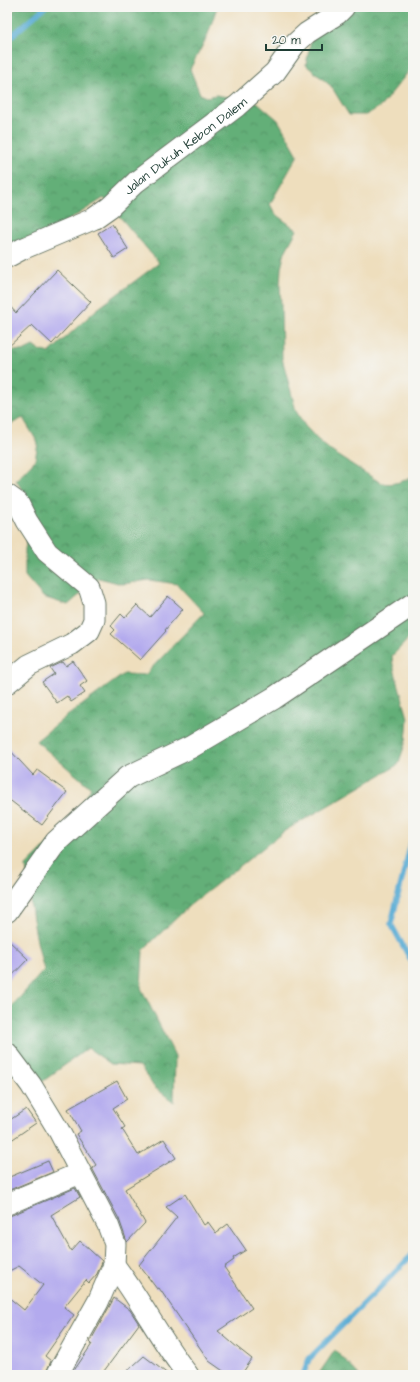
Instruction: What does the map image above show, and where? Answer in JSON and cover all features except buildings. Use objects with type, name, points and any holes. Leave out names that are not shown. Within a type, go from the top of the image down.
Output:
[{"type":"street","name":"Jalan Dukuh Kebon Dalem","points":[[7,257],[22,249],[93,219],[110,207],[136,182],[237,106],[275,72],[295,44],[307,33],[337,14],[344,7]]},
{"type":"street","points":[[7,495],[18,503],[27,521],[47,552],[89,587],[94,603],[94,620],[89,631],[72,644],[29,665],[7,683]]},
{"type":"street","points":[[7,911],[56,842],[128,777],[191,746],[274,698],[413,604]]},
{"type":"street","points":[[7,1053],[31,1086],[59,1130],[115,1244],[114,1265],[98,1302],[57,1375]]},
{"type":"street","points":[[7,1204],[80,1173]]},
{"type":"street","points":[[114,1265],[128,1284],[174,1358],[188,1375]]},
{"type":"green space","points":[[19,7],[217,7],[207,37],[190,69],[200,94],[207,97],[216,95],[257,102],[278,120],[298,155],[270,204],[275,214],[297,230],[285,252],[281,268],[280,286],[282,358],[296,411],[305,426],[331,451],[381,483],[390,484],[413,476],[413,634],[392,656],[393,665],[408,718],[406,741],[398,765],[286,830],[190,905],[143,950],[141,988],[175,1056],[174,1102],[154,1087],[140,1066],[111,1064],[88,1048],[42,1082],[7,1042],[7,1012],[44,970],[35,931],[26,866],[70,823],[91,788],[36,741],[124,674],[145,675],[204,613],[177,584],[149,580],[122,584],[99,578],[68,605],[43,597],[25,576],[25,549],[34,509],[16,480],[35,460],[38,443],[23,418],[7,426],[7,350],[23,351],[33,346],[49,353],[96,310],[159,263],[104,198],[51,231],[7,245],[7,14]]},
{"type":"green space","points":[[328,7],[413,7],[413,66],[381,106],[366,115],[349,115],[331,86],[306,65],[316,27],[323,13]]},
{"type":"green space","points":[[335,1350],[359,1375],[318,1375]]},
{"type":"waterway","points":[[7,40],[45,7]]},
{"type":"waterway","points":[[413,835],[391,924],[413,964]]},
{"type":"waterway","points":[[303,1375],[309,1359],[413,1254]]}]
